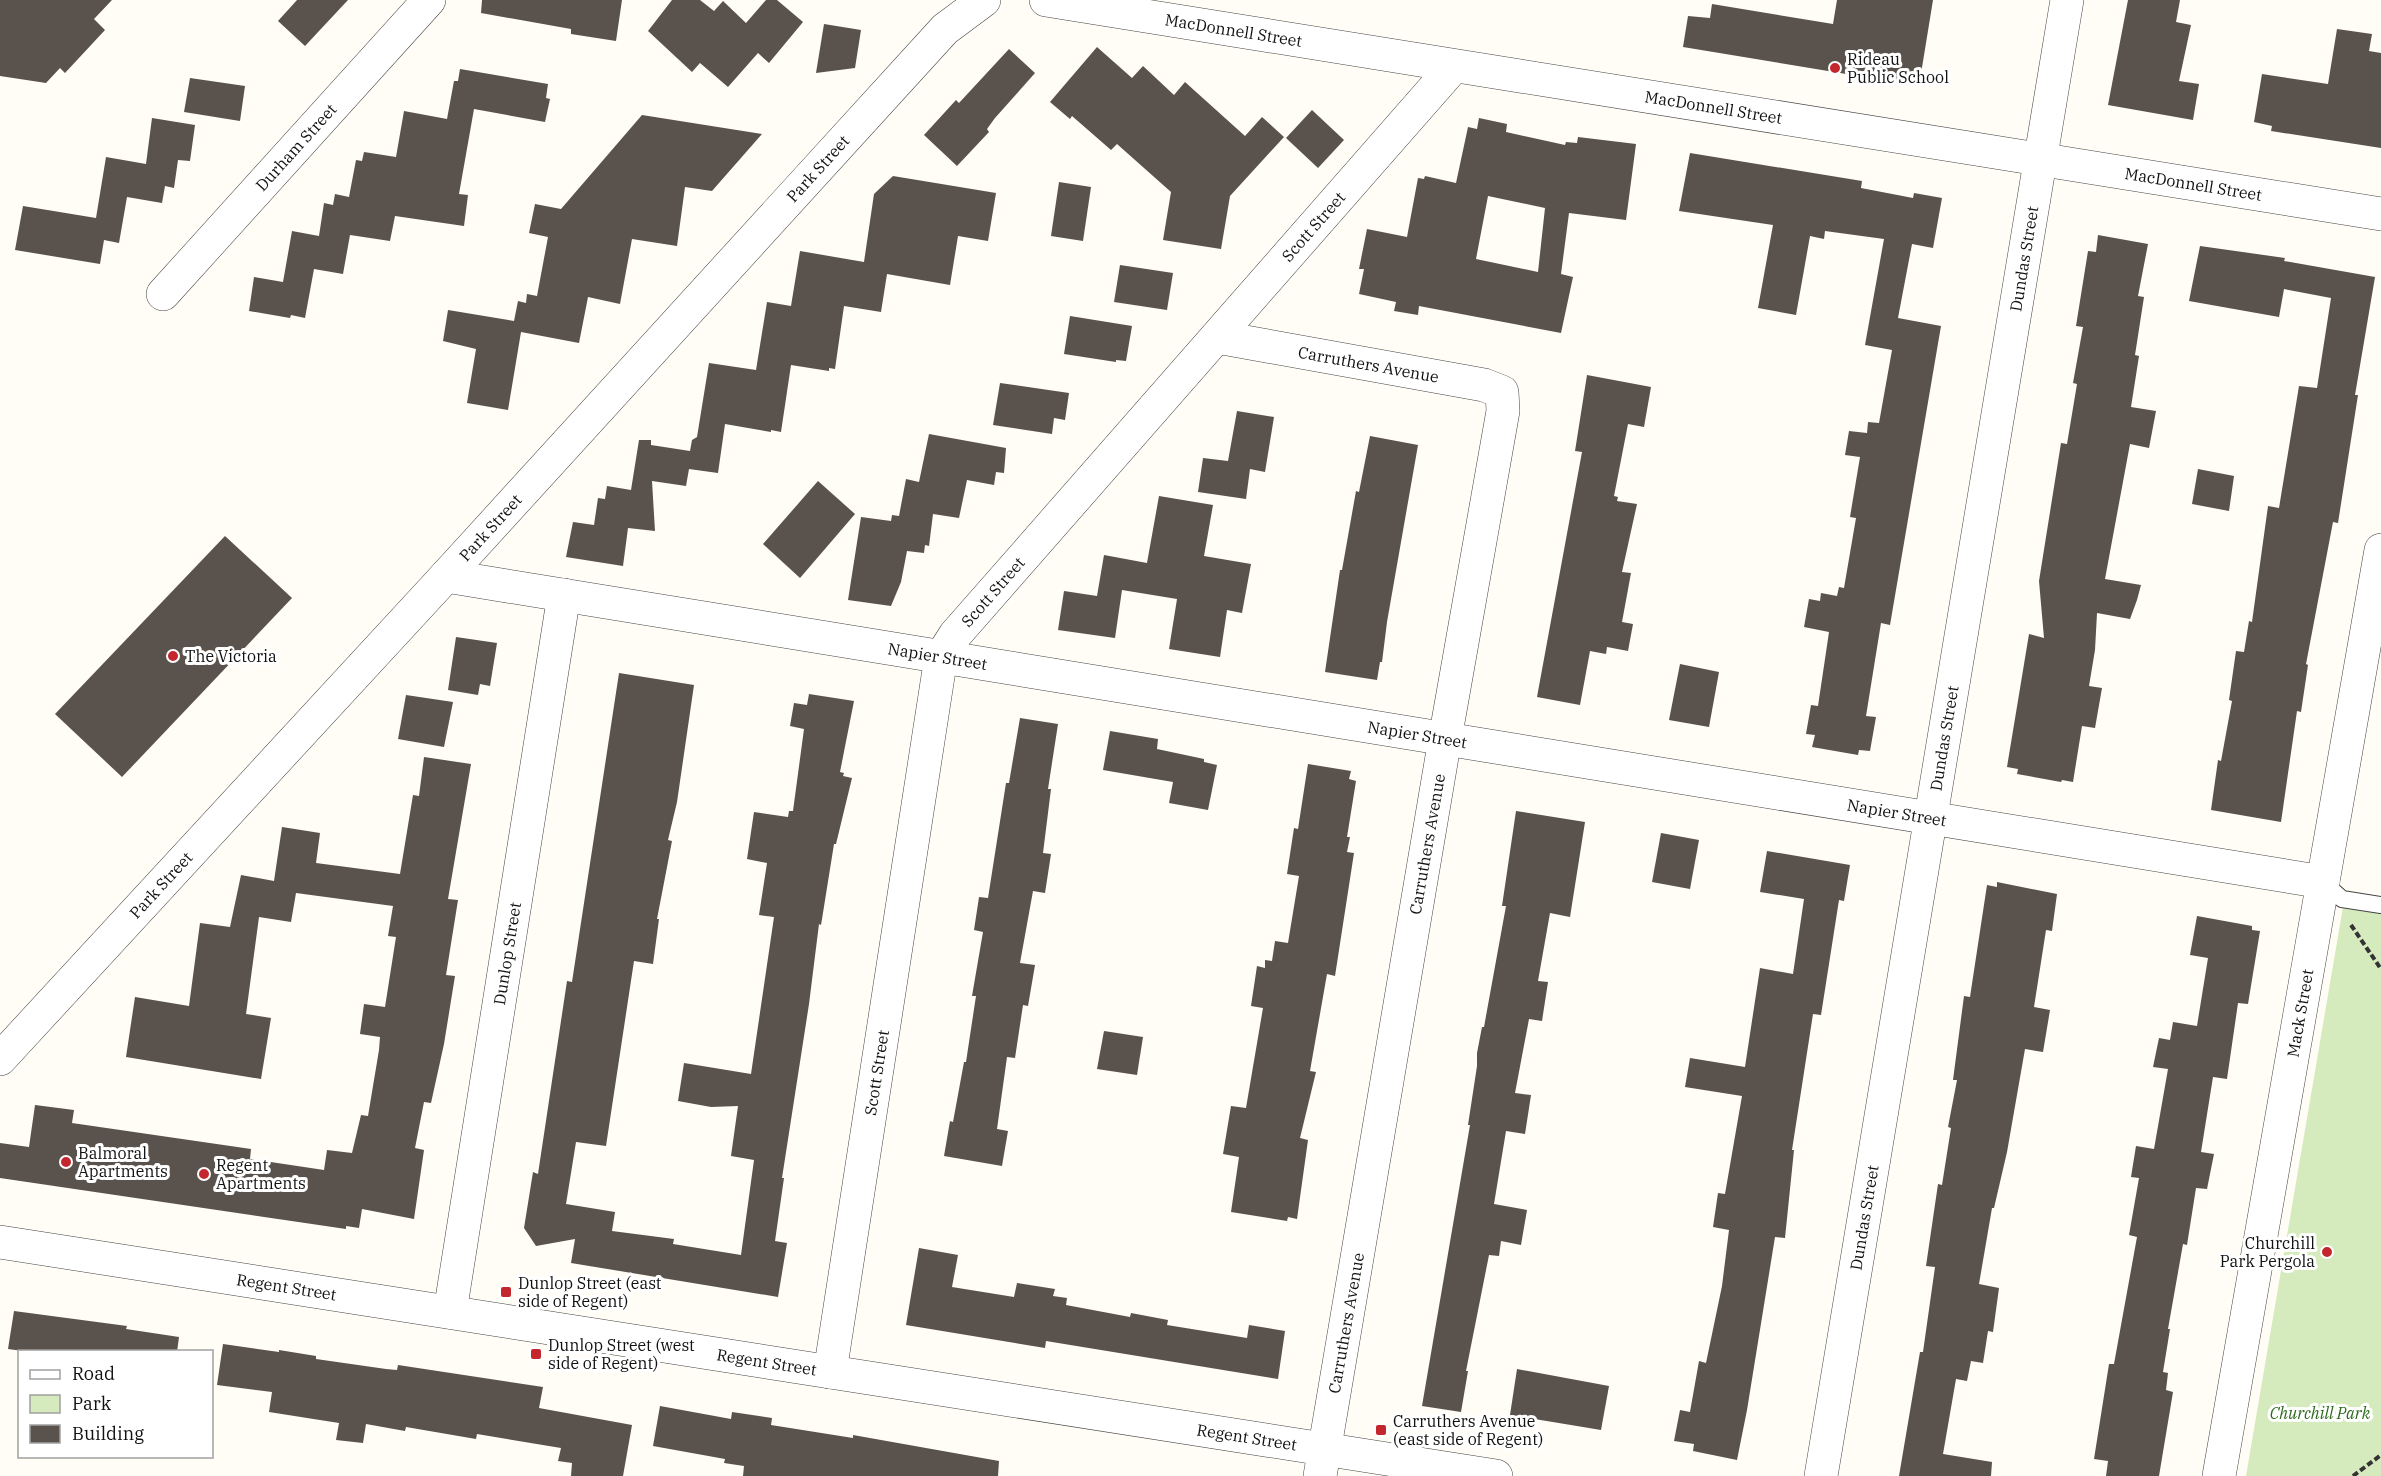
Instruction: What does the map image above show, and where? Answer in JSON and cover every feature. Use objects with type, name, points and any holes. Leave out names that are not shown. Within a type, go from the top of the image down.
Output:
[{"type":"street","name":"Durham Street","points":[[164,294],[429,0]]},
{"type":"street","name":"Park Street","points":[[0,1059],[446,576],[945,29],[984,0]]},
{"type":"street","name":"MacDonnell Street","points":[[1046,0],[2381,214]]},
{"type":"street","name":"Dundas Street","points":[[1821,1476],[2067,0]]},
{"type":"street","name":"Scott Street","points":[[830,1372],[941,657],[955,635],[1454,66]]},
{"type":"street","name":"Carruthers Avenue","points":[[1217,337],[1484,385],[1502,392],[1503,411],[1322,1463]]},
{"type":"street","name":"Mack Street","points":[[2219,1476],[2332,890],[2381,550]]},
{"type":"street","name":"Napier Street","points":[[446,576],[1931,819],[2332,890]]},
{"type":"street","name":"Dunlop Street","points":[[450,1312],[564,595]]},
{"type":"street","name":"Regent Street","points":[[0,1242],[830,1372],[1322,1463],[1496,1476]]},
{"type":"lane","name":"Napier Street","points":[[2332,890],[2381,905]]},
{"type":"path","points":[[2332,890],[2381,969]]},
{"type":"path","points":[[2353,1476],[2381,1455]]},
{"type":"green space","name":"Churchill Park","points":[[2343,907],[2381,913],[2381,1476],[2246,1476]]},
{"type":"building","points":[[0,0],[112,0],[94,19],[105,30],[65,73],[60,68],[46,83],[0,76]]},
{"type":"building","points":[[297,0],[348,0],[305,46],[278,21]]},
{"type":"building","points":[[482,0],[622,0],[616,41],[571,34],[571,29],[481,13]]},
{"type":"building","points":[[672,0],[700,0],[714,11],[723,1],[746,23],[766,0],[777,0],[803,22],[769,63],[758,53],[728,87],[700,63],[692,72],[648,31]]},
{"type":"building","points":[[1837,0],[1933,0],[1919,86],[1683,47],[1688,16],[1710,18],[1712,4],[1833,24]]},
{"type":"building","points":[[2128,0],[2180,0],[2176,22],[2191,25],[2179,81],[2199,84],[2193,120],[2108,105]]},
{"type":"building","points":[[824,24],[861,30],[855,68],[816,73]]},
{"type":"building","points":[[2337,29],[2372,34],[2369,51],[2381,53],[2381,148],[2271,131],[2272,126],[2254,122],[2262,74],[2328,84]]},
{"type":"building","points":[[1097,47],[1132,78],[1143,66],[1174,95],[1185,82],[1245,136],[1262,117],[1284,137],[1230,196],[1221,249],[1163,240],[1171,192],[1117,144],[1111,150],[1072,116],[1070,119],[1050,102]]},
{"type":"building","points":[[1009,49],[1035,73],[995,118],[987,129],[989,132],[957,166],[924,135],[956,100],[959,103]]},
{"type":"building","points":[[460,69],[548,84],[546,98],[550,99],[545,122],[474,109],[459,194],[468,195],[464,226],[395,216],[390,241],[350,235],[343,274],[314,269],[305,318],[291,315],[290,318],[249,311],[254,277],[283,282],[292,231],[319,236],[324,203],[333,205],[335,194],[349,197],[356,160],[362,161],[364,152],[396,157],[404,111],[447,119],[454,81],[458,81]]},
{"type":"building","points":[[190,78],[245,86],[240,121],[184,112]]},
{"type":"building","points":[[1312,110],[1344,140],[1318,168],[1286,138]]},
{"type":"building","points":[[642,115],[762,134],[712,191],[685,187],[677,246],[632,239],[620,304],[588,297],[579,343],[521,332],[508,410],[467,403],[476,349],[443,341],[448,310],[514,321],[518,301],[526,303],[527,294],[537,296],[548,237],[529,233],[535,204],[561,209]]},
{"type":"building","points":[[152,118],[195,125],[190,161],[178,160],[174,188],[165,186],[162,203],[127,197],[119,243],[104,240],[100,264],[15,250],[23,206],[96,218],[106,157],[146,164]]},
{"type":"building","points":[[1479,118],[1507,124],[1506,132],[1565,145],[1566,142],[1577,143],[1578,137],[1636,144],[1626,220],[1569,213],[1561,274],[1573,277],[1561,333],[1419,306],[1418,315],[1394,311],[1396,302],[1359,294],[1364,269],[1359,269],[1367,229],[1407,237],[1418,178],[1424,179],[1425,176],[1456,183],[1468,127],[1477,129]],"holes":[[[1488,196],[1545,208],[1538,272],[1476,259]]]},
{"type":"building","points":[[1690,153],[1862,181],[1861,188],[1913,198],[1914,193],[1942,198],[1933,248],[1912,244],[1898,318],[1941,326],[1890,625],[1881,623],[1866,716],[1876,717],[1870,751],[1859,750],[1858,755],[1812,747],[1815,735],[1806,734],[1811,705],[1818,706],[1829,632],[1804,627],[1809,599],[1820,601],[1821,593],[1837,596],[1839,587],[1844,588],[1856,518],[1850,517],[1860,457],[1845,455],[1849,431],[1867,433],[1868,422],[1879,423],[1892,350],[1865,345],[1884,239],[1825,231],[1824,239],[1810,236],[1796,315],[1758,308],[1773,225],[1679,211]]},
{"type":"building","points":[[893,176],[996,193],[988,241],[958,236],[950,285],[887,274],[881,312],[844,306],[835,369],[829,368],[829,371],[791,365],[781,432],[725,424],[718,473],[689,469],[686,486],[652,481],[655,531],[628,528],[623,566],[566,557],[573,522],[594,525],[598,498],[605,499],[607,486],[631,490],[639,440],[651,440],[651,445],[690,451],[692,440],[697,437],[709,363],[756,370],[767,302],[791,306],[800,251],[864,262],[874,194]]},
{"type":"building","points":[[1059,182],[1091,187],[1083,241],[1051,236]]},
{"type":"building","points":[[2098,235],[2148,244],[2138,296],[2144,297],[2135,355],[2139,356],[2131,407],[2156,411],[2149,448],[2130,444],[2105,579],[2141,585],[2130,619],[2097,613],[2095,650],[2089,686],[2102,688],[2095,728],[2082,726],[2073,782],[2062,780],[2061,782],[2017,774],[2018,769],[2007,767],[2029,634],[2044,638],[2039,581],[2061,443],[2067,444],[2077,384],[2073,383],[2083,327],[2076,326],[2088,251],[2096,252]]},
{"type":"building","points":[[2200,246],[2285,258],[2284,261],[2375,277],[2355,395],[2358,395],[2338,523],[2333,522],[2306,664],[2308,665],[2301,712],[2297,711],[2281,822],[2211,810],[2218,760],[2221,761],[2232,701],[2229,700],[2236,651],[2244,652],[2249,621],[2252,622],[2268,506],[2279,508],[2299,386],[2317,388],[2331,298],[2284,289],[2279,317],[2189,301]]},
{"type":"building","points":[[1120,265],[1173,273],[1167,310],[1114,302]]},
{"type":"building","points":[[1070,316],[1132,326],[1126,361],[1116,360],[1116,362],[1064,354]]},
{"type":"building","points":[[1587,375],[1651,387],[1644,427],[1628,424],[1614,496],[1618,497],[1617,501],[1637,504],[1622,572],[1631,573],[1622,622],[1633,624],[1628,651],[1607,647],[1606,654],[1590,651],[1580,705],[1537,697],[1582,452],[1575,451]]},
{"type":"building","points":[[1000,383],[1069,393],[1065,420],[1054,418],[1052,434],[993,425]]},
{"type":"building","points":[[1237,411],[1274,417],[1265,472],[1250,469],[1246,499],[1198,492],[1203,458],[1228,461]]},
{"type":"building","points":[[929,434],[1006,448],[1004,473],[996,472],[994,485],[967,480],[959,518],[933,514],[929,546],[925,545],[924,553],[907,551],[901,582],[891,606],[848,600],[861,517],[891,521],[892,515],[899,516],[906,479],[919,482]]},
{"type":"building","points":[[1370,436],[1418,445],[1382,662],[1380,662],[1377,680],[1325,672],[1340,570],[1342,570],[1356,491],[1359,492]]},
{"type":"building","points":[[2198,469],[2234,476],[2229,511],[2192,504]]},
{"type":"building","points":[[818,481],[855,514],[800,578],[763,544]]},
{"type":"building","points":[[1159,496],[1213,505],[1204,556],[1251,564],[1242,613],[1227,610],[1220,657],[1169,649],[1177,599],[1122,590],[1115,638],[1058,630],[1064,591],[1097,596],[1104,555],[1147,563]]},
{"type":"building","name":"The Victoria","points":[[225,536],[292,598],[122,777],[55,714]]},
{"type":"building","points":[[456,637],[497,643],[490,686],[480,684],[478,695],[448,690]]},
{"type":"building","points":[[1680,664],[1719,672],[1709,727],[1669,720]]},
{"type":"building","points":[[619,673],[694,685],[677,802],[668,840],[672,841],[657,919],[659,919],[653,964],[634,961],[606,1146],[576,1142],[566,1204],[615,1212],[612,1231],[674,1239],[673,1244],[741,1255],[754,1160],[731,1156],[738,1106],[711,1107],[678,1101],[684,1063],[751,1074],[774,917],[759,915],[767,863],[747,859],[754,812],[788,817],[789,811],[793,811],[804,729],[790,726],[794,703],[807,705],[809,694],[854,701],[840,772],[844,773],[843,776],[852,778],[836,844],[834,844],[821,925],[819,924],[782,1178],[784,1178],[775,1241],[787,1243],[778,1297],[571,1263],[575,1239],[536,1246],[524,1228],[533,1172],[538,1174],[567,981],[572,982]]},
{"type":"building","points":[[406,695],[453,702],[444,747],[398,739]]},
{"type":"building","points":[[1020,718],[1058,724],[1048,789],[1051,789],[1043,853],[1051,854],[1045,893],[1033,891],[1020,963],[1035,965],[1028,1006],[1023,1005],[1015,1058],[1007,1057],[997,1129],[1008,1131],[1002,1166],[944,1156],[950,1121],[953,1122],[964,1062],[966,1062],[976,996],[972,996],[983,932],[974,930],[979,897],[988,898],[1006,783],[1009,783]]},
{"type":"building","points":[[1110,731],[1158,739],[1157,749],[1204,759],[1204,762],[1217,765],[1208,810],[1169,803],[1173,782],[1103,770]]},
{"type":"building","points":[[424,757],[471,764],[448,899],[458,900],[446,975],[455,976],[444,1044],[431,1103],[424,1102],[415,1148],[424,1150],[414,1219],[362,1209],[359,1228],[346,1226],[346,1229],[0,1178],[0,1143],[29,1147],[35,1105],[74,1110],[72,1123],[251,1149],[250,1159],[324,1170],[327,1150],[352,1153],[361,1115],[368,1116],[379,1050],[380,1037],[360,1034],[364,1004],[385,1007],[396,937],[388,936],[393,906],[296,893],[291,922],[259,917],[246,1014],[271,1018],[261,1079],[126,1057],[135,997],[189,1006],[200,923],[230,927],[241,875],[274,881],[282,827],[320,833],[316,863],[400,874],[413,795],[419,796]]},
{"type":"building","points":[[1308,764],[1351,771],[1349,779],[1356,781],[1347,837],[1350,837],[1347,852],[1354,853],[1335,976],[1327,974],[1310,1071],[1316,1072],[1300,1138],[1308,1140],[1297,1219],[1288,1217],[1287,1221],[1231,1212],[1239,1157],[1223,1154],[1231,1106],[1246,1108],[1263,1008],[1251,1006],[1257,966],[1265,968],[1265,960],[1272,961],[1275,941],[1288,943],[1299,876],[1287,874],[1294,828],[1298,829]]},
{"type":"building","points":[[1516,811],[1585,822],[1570,917],[1550,913],[1538,981],[1548,982],[1542,1021],[1529,1019],[1515,1093],[1531,1095],[1525,1134],[1506,1131],[1494,1204],[1527,1210],[1521,1245],[1501,1241],[1499,1256],[1489,1255],[1466,1371],[1468,1371],[1461,1412],[1422,1406],[1470,1125],[1468,1125],[1477,1053],[1482,1027],[1484,1027],[1506,906],[1502,906]]},
{"type":"building","points":[[1661,833],[1699,840],[1690,889],[1652,882]]},
{"type":"building","points":[[1767,851],[1850,865],[1844,901],[1839,900],[1821,1015],[1813,1014],[1792,1150],[1794,1150],[1785,1238],[1775,1237],[1737,1460],[1693,1451],[1694,1444],[1674,1441],[1680,1410],[1690,1412],[1699,1361],[1706,1363],[1722,1286],[1729,1230],[1713,1227],[1718,1193],[1725,1194],[1742,1096],[1685,1087],[1690,1058],[1745,1067],[1760,968],[1793,974],[1804,899],[1760,892]]},
{"type":"building","points":[[1997,882],[2057,894],[2052,931],[2046,930],[2034,1007],[2050,1010],[2043,1052],[2025,1049],[2007,1152],[1994,1208],[1992,1208],[1979,1284],[1999,1288],[1993,1332],[1988,1331],[1983,1363],[1971,1361],[1967,1381],[1956,1379],[1943,1454],[1992,1462],[1991,1476],[1899,1476],[1920,1352],[1923,1352],[1935,1267],[1926,1266],[1938,1184],[1942,1185],[1951,1128],[1948,1127],[1957,1080],[1953,1080],[1964,996],[1970,997],[1987,885],[1997,887]]},
{"type":"building","points":[[2197,916],[2252,926],[2252,930],[2260,931],[2248,1004],[2238,1003],[2227,1079],[2213,1077],[2201,1152],[2214,1154],[2207,1189],[2196,1188],[2187,1245],[2183,1244],[2168,1329],[2170,1329],[2163,1372],[2168,1373],[2166,1390],[2173,1392],[2159,1476],[2106,1476],[2108,1461],[2094,1459],[2109,1364],[2114,1364],[2137,1237],[2129,1235],[2139,1178],[2131,1177],[2136,1146],[2154,1149],[2168,1069],[2153,1067],[2159,1038],[2170,1040],[2173,1022],[2197,1026],[2208,958],[2190,955]]},
{"type":"building","points":[[1104,1031],[1143,1037],[1137,1075],[1097,1069]]},
{"type":"building","points":[[919,1248],[958,1255],[952,1287],[1014,1297],[1017,1283],[1055,1289],[1053,1296],[1067,1298],[1066,1305],[1130,1317],[1131,1313],[1168,1320],[1167,1325],[1247,1338],[1249,1325],[1285,1331],[1278,1379],[1046,1341],[1045,1348],[906,1325]]},
{"type":"building","points":[[14,1311],[127,1326],[126,1329],[179,1337],[177,1350],[8,1349]]},
{"type":"building","points":[[223,1344],[279,1352],[279,1350],[316,1356],[316,1359],[386,1369],[397,1370],[398,1365],[543,1387],[539,1408],[632,1425],[623,1476],[571,1476],[572,1463],[558,1461],[561,1448],[477,1434],[476,1439],[406,1427],[405,1431],[366,1424],[363,1443],[336,1440],[339,1423],[269,1412],[272,1392],[217,1385]]},
{"type":"building","points":[[1517,1369],[1609,1386],[1601,1430],[1510,1415]]},
{"type":"building","points":[[660,1406],[731,1419],[732,1412],[772,1418],[771,1425],[853,1438],[853,1435],[999,1461],[998,1476],[743,1476],[744,1466],[724,1463],[725,1459],[653,1446]]},
{"type":"place","name":"Rideau Public School","points":[[1835,68]]},
{"type":"place","name":"The Victoria","points":[[173,656]]},
{"type":"place","name":"Balmoral Apartments","points":[[66,1162]]},
{"type":"place","name":"Regent Apartments","points":[[204,1174]]},
{"type":"place","name":"Churchill Park Pergola","points":[[2327,1252]]},
{"type":"place","name":"Dunlop Street (east side of Regent)","points":[[506,1292]]},
{"type":"place","name":"Dunlop Street (west side of Regent)","points":[[536,1354]]},
{"type":"place","name":"Carruthers Avenue (east side of Regent)","points":[[1381,1430]]}]
